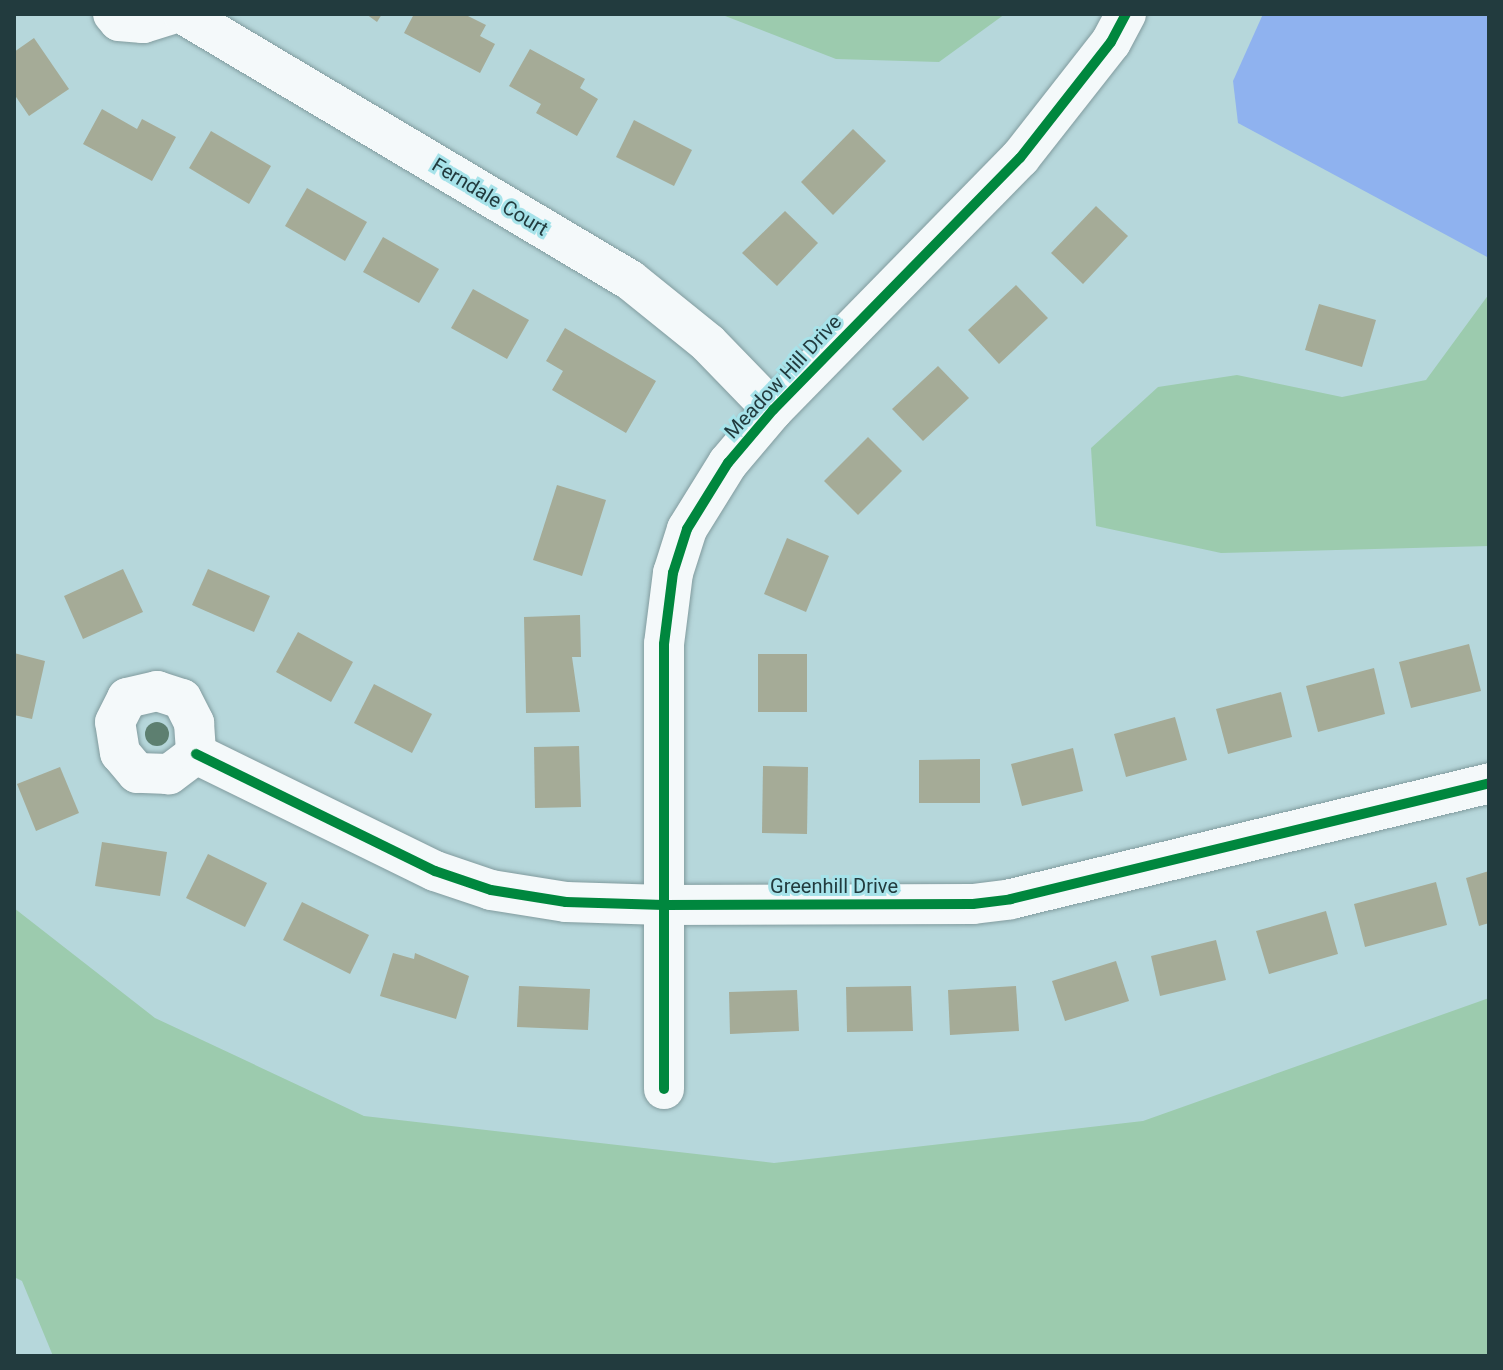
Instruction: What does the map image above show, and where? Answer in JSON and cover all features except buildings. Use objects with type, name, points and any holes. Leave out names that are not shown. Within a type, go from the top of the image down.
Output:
[{"type":"street","points":[[113,14],[119,21],[143,23],[173,14]]},
{"type":"street","name":"Ferndale Court","points":[[183,14],[630,280],[708,343],[773,410]]},
{"type":"street","name":"Meadow Hill Drive","points":[[664,1089],[664,644],[673,573],[705,496],[773,410],[1020,158],[1111,42],[1126,14]]},
{"type":"street","name":"Greenhill Drive","points":[[196,754],[435,871],[491,890],[566,902],[664,905],[973,904],[1011,899],[1489,783]]},
{"type":"green space","points":[[720,14],[1005,14],[939,62],[836,59]]},
{"type":"green space","points":[[1489,294],[1489,546],[1221,553],[1096,526],[1091,448],[1158,387],[1237,375],[1342,397],[1426,380]]},
{"type":"green space","points":[[14,908],[155,1018],[364,1116],[774,1163],[1143,1121],[1489,998],[1489,1356],[53,1356],[22,1281],[14,1277]]},
{"type":"water","points":[[1263,14],[1489,14],[1489,258],[1238,123],[1233,81]]},
{"type":"cycle path","points":[[664,1089],[664,644],[673,573],[687,529],[728,463],[773,410],[1020,158],[1111,42],[1126,14]]},
{"type":"cycle path","points":[[196,754],[435,871],[491,890],[566,902],[664,905],[973,904],[1011,899],[1489,783]]}]
